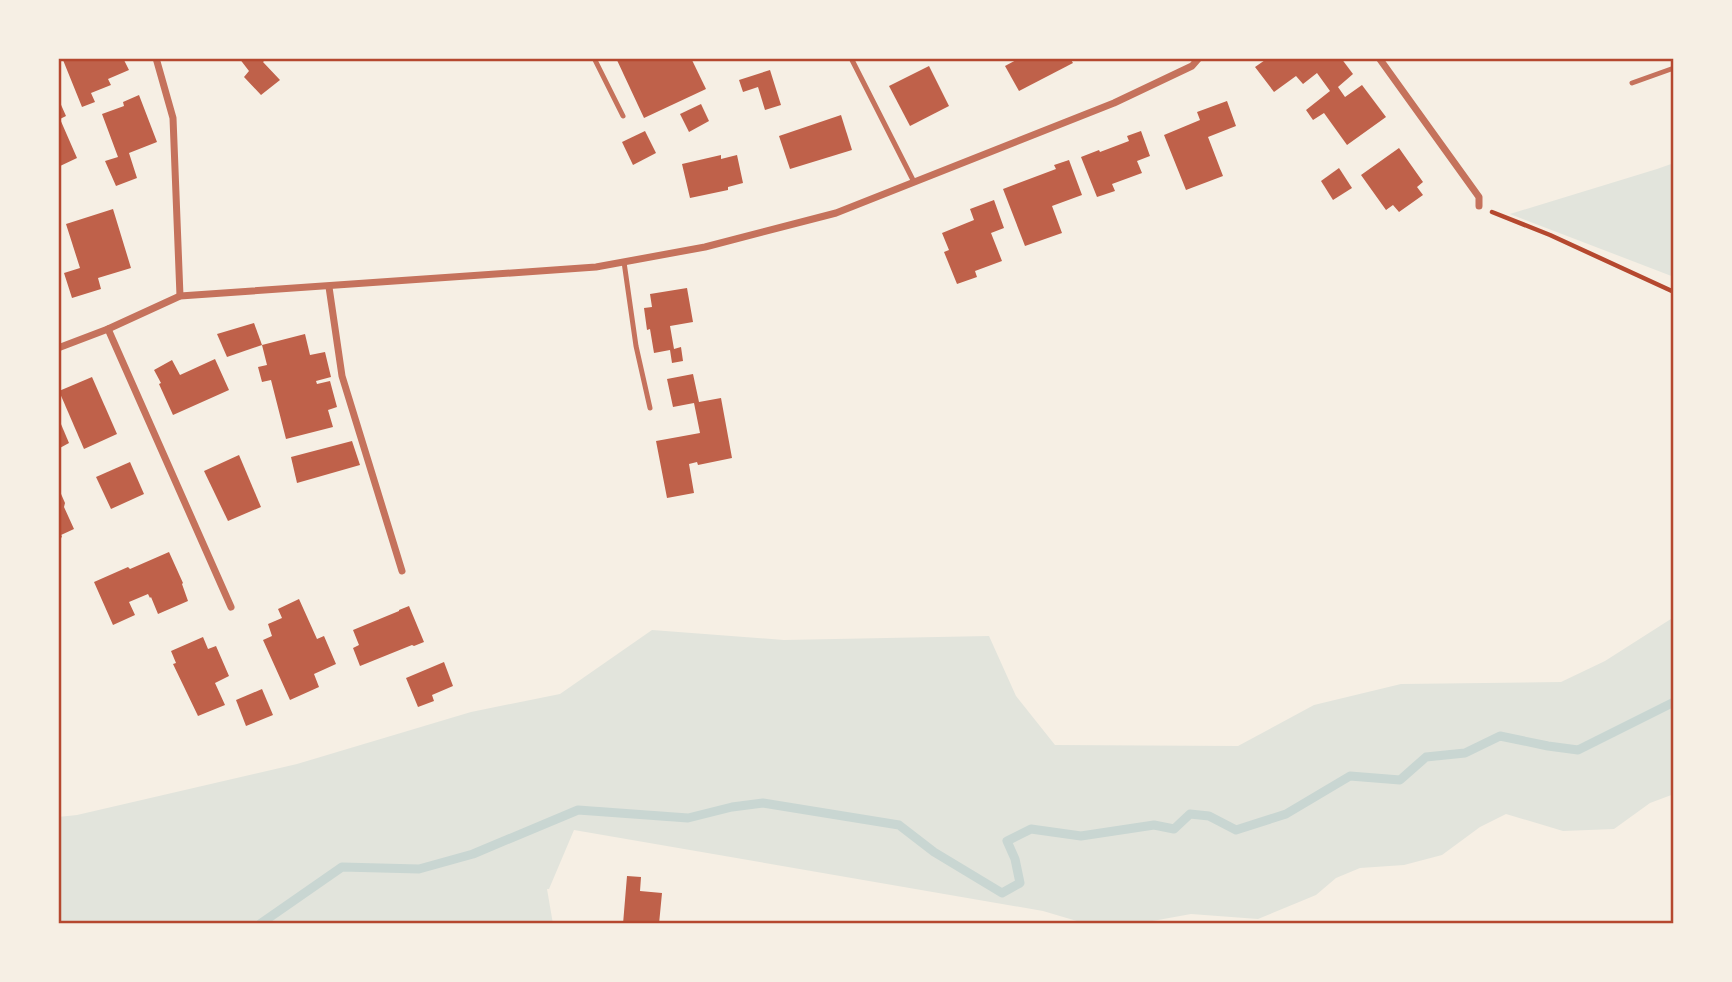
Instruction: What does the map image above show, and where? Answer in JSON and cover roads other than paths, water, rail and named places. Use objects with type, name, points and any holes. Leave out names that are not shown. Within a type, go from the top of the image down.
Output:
[{"type":"street","points":[[156,58],[173,118],[180,296]]},
{"type":"street","points":[[58,348],[108,329],[180,296],[596,267],[705,247],[836,213],[1114,103],[1192,66],[1199,58]]},
{"type":"street","points":[[1379,58],[1479,197],[1479,206]]},
{"type":"street","points":[[329,286],[342,376],[402,571]]},
{"type":"street","points":[[108,329],[231,607]]},
{"type":"lane","points":[[594,58],[623,116]]},
{"type":"lane","points":[[851,58],[914,182]]},
{"type":"lane","points":[[1632,83],[1674,68]]},
{"type":"lane","points":[[624,262],[636,346],[650,408]]},
{"type":"waterway","points":[[260,924],[342,867],[419,869],[473,854],[578,810],[688,818],[732,807],[763,803],[899,825],[934,852],[1002,893],[1020,883],[1015,859],[1007,841],[1031,829],[1081,836],[1154,825],[1174,829],[1190,814],[1209,816],[1236,830],[1286,814],[1350,776],[1400,780],[1426,757],[1465,753],[1500,736],[1578,750],[1674,702]]}]
